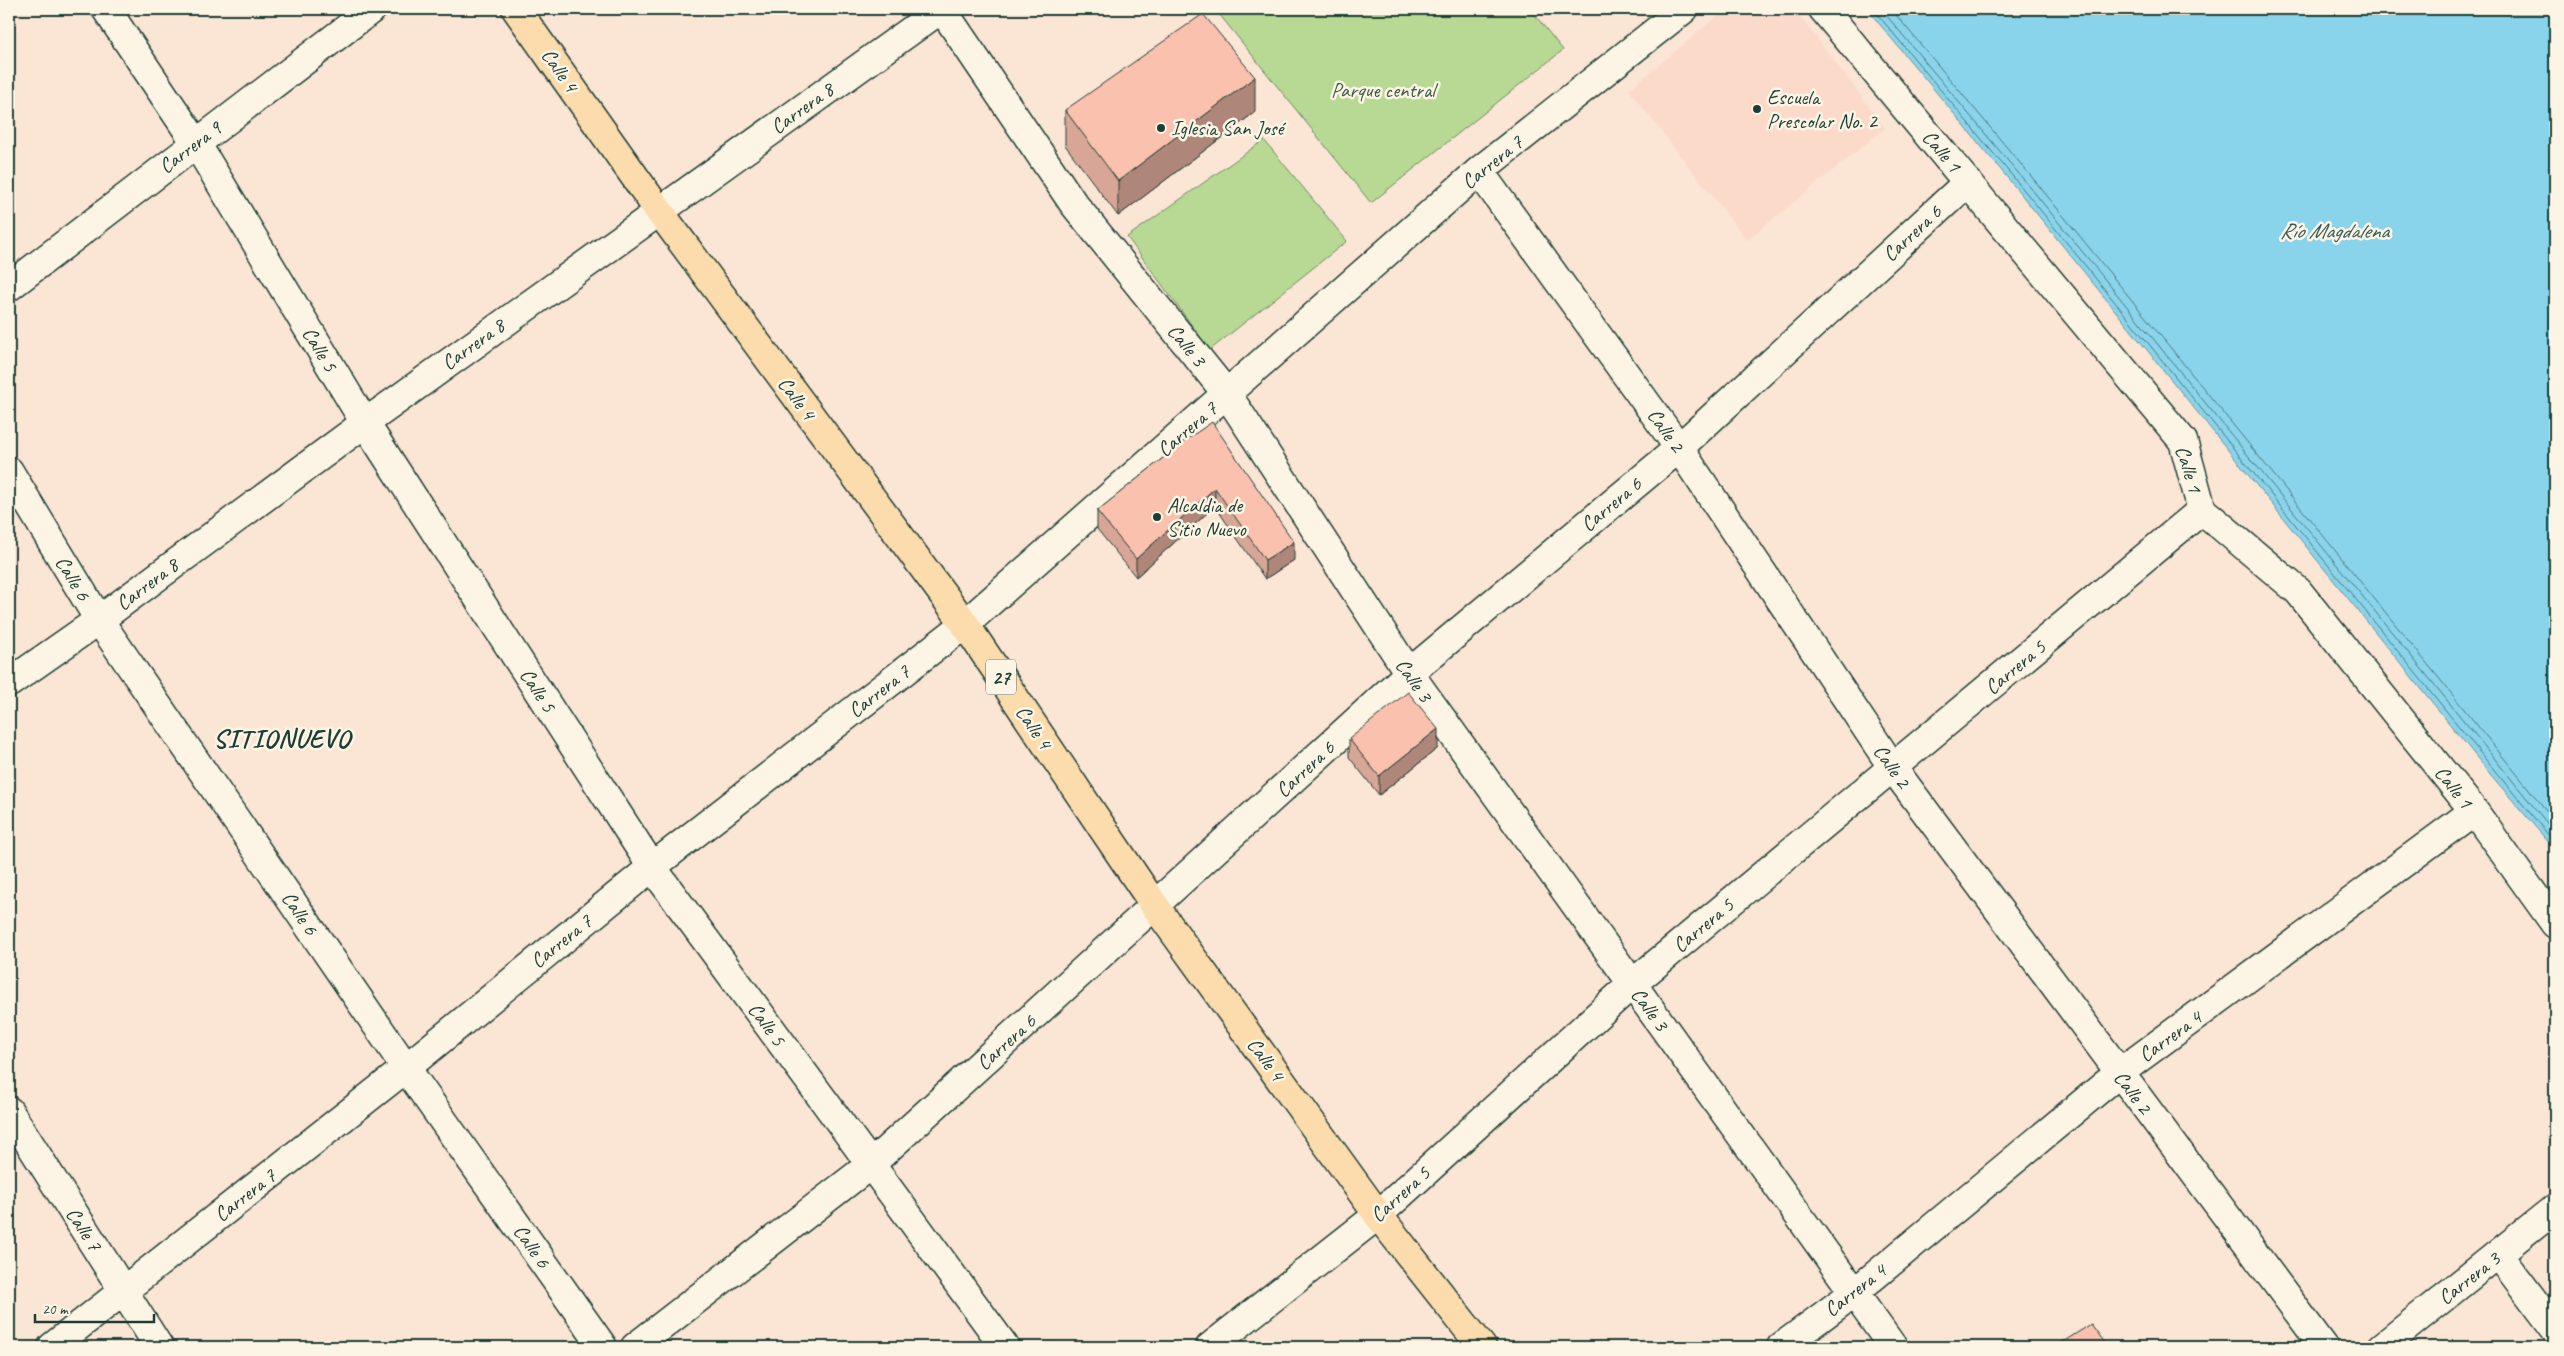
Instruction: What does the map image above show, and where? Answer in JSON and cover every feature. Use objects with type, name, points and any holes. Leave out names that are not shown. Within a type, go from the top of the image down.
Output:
[{"type":"main road","name":"Calle 4","points":[[516,9],[659,211],[965,624],[1156,906],[1378,1215],[1482,1347]]},
{"type":"street","name":"Calle 5","points":[[106,9],[196,143],[364,423],[652,867],[1005,1347]]},
{"type":"street","name":"Carrera 9","points":[[9,287],[372,9]]},
{"type":"street","name":"Carrera 8","points":[[9,683],[99,620],[364,423],[941,9]]},
{"type":"street","name":"Calle 3","points":[[941,9],[1073,203],[1227,394],[1409,673],[1894,1347]]},
{"type":"street","name":"Carrera 7","points":[[52,1347],[406,1068],[652,867],[965,624],[1479,171],[1684,9]]},
{"type":"street","name":"Calle 1","points":[[1824,9],[2183,441],[2202,510],[2298,591],[2474,811],[2555,924]]},
{"type":"street","name":"Calle 2","points":[[1479,171],[1679,448],[1893,768],[2324,1347]]},
{"type":"street","name":"Carrera 6","points":[[635,1347],[870,1165],[1156,906],[1409,673],[1679,448],[1968,182]]},
{"type":"street","name":"Calle 6","points":[[9,471],[99,620],[406,1068],[603,1347]]},
{"type":"street","name":"Carrera 5","points":[[1210,1347],[1378,1215],[1632,984],[2202,510]]},
{"type":"street","name":"Carrera 4","points":[[1781,1347],[1855,1292],[2119,1073],[2474,811]]},
{"type":"street","name":"Calle 7","points":[[9,1111],[159,1347]]},
{"type":"street","name":"Carrera 3","points":[[2382,1347],[2499,1255],[2555,1208]]},
{"type":"street","points":[[2499,1255],[2555,1329]]},
{"type":"shaded area","name":"Escuela Prescolar No. 2","points":[[1726,9],[1795,9],[1885,128],[1747,240],[1629,90]]},
{"type":"green space","name":"Parque central","points":[[1215,9],[1530,9],[1563,50],[1371,203]]},
{"type":"green space","points":[[1264,140],[1347,241],[1210,350],[1127,237]]},
{"type":"water","name":"Río Magdalena","points":[[1867,9],[2555,9],[2555,850],[2491,775],[2020,193]]},
{"type":"building","points":[[1203,14],[1255,77],[1118,181],[1065,110]]},
{"type":"building","points":[[1212,422],[1294,542],[1265,560],[1215,488],[1136,559],[1097,511],[1183,442]]},
{"type":"building","points":[[1408,692],[1438,729],[1379,776],[1349,739]]},
{"type":"building","points":[[2091,1324],[2108,1347],[2055,1347]]},
{"type":"place","name":"Escuela Prescolar No. 2","points":[[1757,109]]},
{"type":"place","name":"Iglesia San José","points":[[1161,128]]},
{"type":"place","name":"Alcaldia de Sitio Nuevo","points":[[1157,517]]},
{"type":"district","name":"SITIONUEVO","points":[[282,738]]}]
